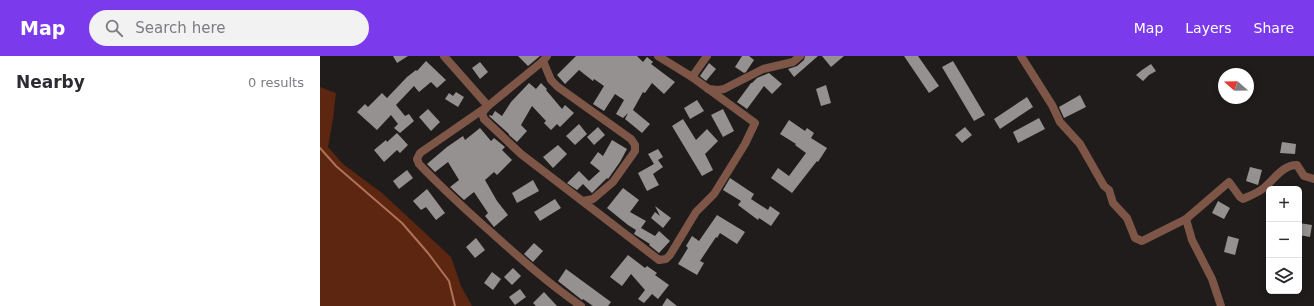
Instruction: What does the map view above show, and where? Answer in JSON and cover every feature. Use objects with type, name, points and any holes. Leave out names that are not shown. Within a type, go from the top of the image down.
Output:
[{"type":"street","points":[[444,56],[488,106]]},
{"type":"street","points":[[583,201],[593,199],[613,182],[635,151],[635,145],[631,140],[551,80],[545,58],[482,112],[484,119],[521,154],[659,260],[666,259],[670,255],[696,212],[714,194],[745,144],[755,123],[692,77],[658,56]]},
{"type":"street","points":[[692,77],[707,56]]},
{"type":"street","points":[[706,88],[718,90],[724,89],[763,69],[793,62],[800,56]]},
{"type":"street","points":[[1021,56],[1052,105],[1060,122],[1080,144],[1104,186],[1108,190],[1114,203],[1127,218],[1135,238],[1142,241],[1186,219],[1229,182],[1240,198],[1243,199],[1262,190],[1280,172],[1291,165],[1297,165],[1304,176],[1314,179]]},
{"type":"street","points":[[488,106],[420,153],[417,159],[419,164],[445,191],[508,247],[556,288],[581,306]]},
{"type":"street","points":[[593,199],[593,210]]},
{"type":"street","points":[[1186,219],[1192,240],[1212,279],[1221,306]]},
{"type":"shaded area","points":[[320,87],[336,93],[328,147],[343,164],[382,193],[451,257],[461,286],[472,306],[320,306]]},
{"type":"building","points":[[393,56],[408,56],[397,63]]},
{"type":"building","points":[[518,56],[540,56],[528,66]]},
{"type":"building","points":[[576,56],[637,56],[643,62],[647,57],[653,62],[651,64],[675,82],[664,94],[652,83],[645,93],[643,92],[633,110],[650,124],[642,133],[625,119],[628,113],[623,118],[616,114],[624,100],[615,94],[604,111],[593,104],[604,86],[594,79],[593,81],[579,70],[565,84],[557,75]]},
{"type":"building","points":[[742,56],[749,56],[754,60],[744,73],[735,67]]},
{"type":"building","points":[[805,56],[818,56],[794,77],[788,69],[797,66],[804,60]]},
{"type":"building","points":[[822,56],[844,56],[831,67]]},
{"type":"building","points":[[904,56],[918,56],[939,86],[929,93]]},
{"type":"building","points":[[426,61],[446,80],[437,88],[431,82],[419,92],[414,86],[396,105],[405,116],[409,114],[414,121],[400,133],[394,128],[398,124],[391,115],[377,130],[357,112],[365,104],[368,107],[382,93],[387,98],[407,77],[416,70],[417,71]]},
{"type":"building","points":[[953,61],[985,115],[974,121],[942,67]]},
{"type":"building","points":[[480,62],[488,72],[480,79],[472,68]]},
{"type":"building","points":[[709,63],[716,69],[706,81],[700,76]]},
{"type":"building","points":[[1151,64],[1156,71],[1143,81],[1136,75]]},
{"type":"building","points":[[769,73],[782,84],[772,94],[764,86],[747,109],[737,102],[751,83],[757,78]]},
{"type":"building","points":[[529,83],[536,89],[541,83],[562,109],[565,105],[574,113],[560,127],[557,124],[551,130],[544,123],[546,121],[532,106],[521,125],[527,131],[517,142],[489,116],[492,116],[495,111],[502,116],[511,102]]},
{"type":"building","points":[[826,85],[831,103],[821,106],[816,89]]},
{"type":"building","points":[[456,92],[464,97],[458,107],[445,99],[449,93],[453,96]]},
{"type":"building","points":[[1080,95],[1086,107],[1064,118],[1059,107]]},
{"type":"building","points":[[1027,97],[1033,107],[1000,129],[994,119]]},
{"type":"building","points":[[697,100],[704,111],[690,119],[684,108]]},
{"type":"building","points":[[428,109],[440,122],[431,131],[419,117]]},
{"type":"building","points":[[723,109],[734,131],[723,137],[711,115]]},
{"type":"building","points":[[1039,118],[1045,129],[1018,143],[1013,132]]},
{"type":"building","points":[[683,119],[696,140],[707,129],[718,141],[705,154],[713,170],[702,176],[672,126]]},
{"type":"building","points":[[789,120],[805,131],[807,128],[814,133],[811,138],[827,148],[818,162],[817,161],[792,193],[771,178],[778,168],[789,176],[806,153],[795,145],[796,144],[780,134]]},
{"type":"building","points":[[579,124],[587,134],[575,145],[566,136]]},
{"type":"building","points":[[598,127],[605,135],[594,145],[587,137]]},
{"type":"building","points":[[965,127],[972,135],[962,143],[955,135]]},
{"type":"building","points":[[480,128],[491,141],[494,138],[505,147],[502,150],[512,160],[497,175],[494,172],[485,180],[497,201],[508,215],[494,227],[485,216],[488,213],[474,192],[464,200],[450,187],[459,180],[448,162],[435,172],[427,164],[463,136],[465,140]]},
{"type":"building","points":[[397,133],[408,145],[400,153],[397,150],[384,162],[374,150],[386,140],[387,142]]},
{"type":"building","points":[[612,140],[627,149],[608,179],[607,178],[592,193],[583,184],[577,190],[567,183],[579,171],[589,181],[600,171],[590,163],[598,152],[603,156]]},
{"type":"building","points":[[1282,142],[1296,144],[1295,154],[1280,153]]},
{"type":"building","points":[[558,145],[567,154],[553,168],[543,157]]},
{"type":"building","points":[[658,149],[663,157],[658,160],[663,167],[653,174],[659,185],[647,191],[638,173],[654,164],[648,154]]},
{"type":"building","points":[[1250,167],[1262,170],[1258,185],[1246,181]]},
{"type":"building","points":[[407,170],[413,178],[399,189],[393,181]]},
{"type":"building","points":[[730,178],[754,194],[751,199],[768,210],[770,206],[780,213],[771,226],[759,218],[758,220],[738,205],[741,201],[723,190]]},
{"type":"building","points":[[533,180],[539,191],[517,203],[512,193]]},
{"type":"building","points":[[623,188],[639,200],[630,212],[646,221],[641,228],[655,236],[659,231],[670,241],[659,253],[649,245],[650,244],[634,234],[636,230],[607,208]]},
{"type":"building","points":[[427,189],[445,213],[436,220],[426,207],[421,210],[413,201]]},
{"type":"building","points":[[555,199],[561,208],[540,221],[534,212]]},
{"type":"building","points":[[1218,201],[1230,208],[1224,219],[1212,213]]},
{"type":"building","points":[[655,206],[671,218],[663,228],[651,218],[655,212],[660,216]]},
{"type":"building","points":[[717,215],[745,232],[737,244],[720,233],[700,261],[704,263],[697,275],[678,264],[688,248],[686,246],[692,236],[699,241]]},
{"type":"building","points":[[1302,223],[1312,225],[1310,237],[1302,236]]},
{"type":"building","points":[[1228,236],[1239,239],[1235,255],[1224,252]]},
{"type":"building","points":[[476,238],[485,250],[475,258],[466,247]]},
{"type":"building","points":[[534,243],[543,251],[533,262],[524,254]]},
{"type":"building","points":[[628,255],[645,268],[647,266],[657,273],[655,275],[669,285],[658,299],[652,294],[644,303],[638,299],[645,290],[631,274],[622,286],[610,277]]},
{"type":"building","points":[[513,268],[521,276],[512,285],[504,277]]},
{"type":"building","points":[[566,269],[611,302],[608,306],[593,306],[583,299],[582,300],[558,281]]},
{"type":"building","points":[[492,272],[501,279],[493,290],[484,283]]},
{"type":"building","points":[[520,289],[526,297],[515,305],[509,297]]},
{"type":"building","points":[[544,292],[557,306],[536,306],[533,303]]},
{"type":"building","points":[[667,298],[677,306],[662,306]]},
{"type":"waterway","points":[[320,148],[336,166],[402,223],[428,253],[449,281],[455,306]]}]
